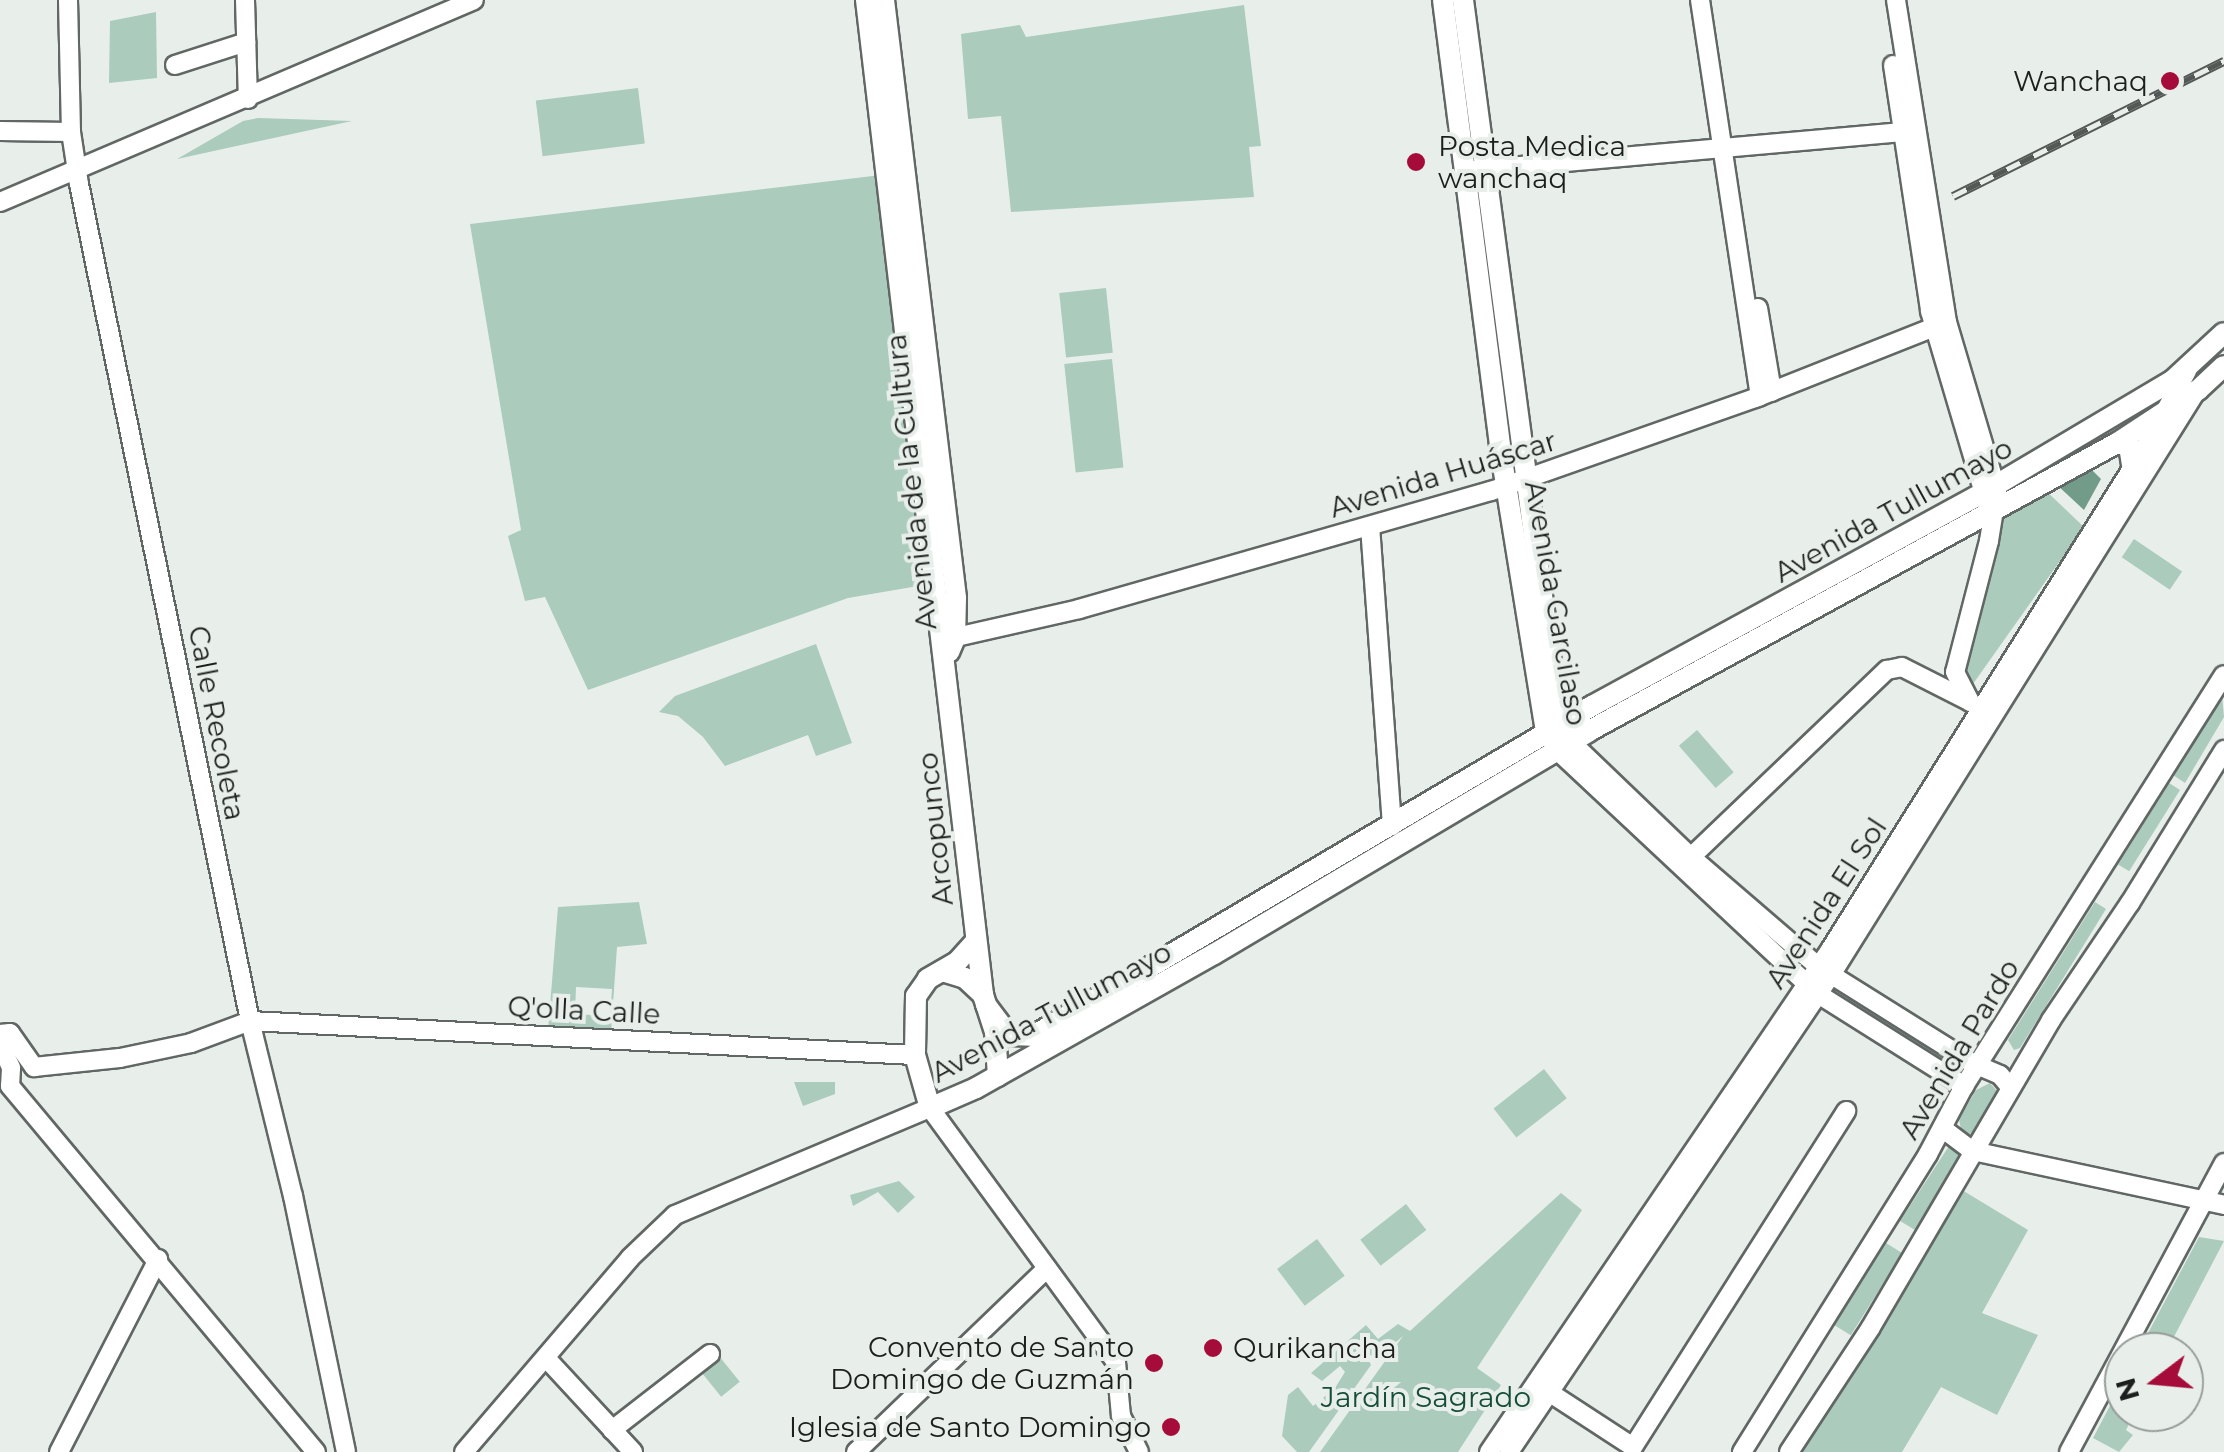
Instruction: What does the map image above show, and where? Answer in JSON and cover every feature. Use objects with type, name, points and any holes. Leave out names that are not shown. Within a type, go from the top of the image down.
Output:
[{"type":"main road","name":"Avenida de la Cultura","points":[[866,0],[956,598],[948,645]]},
{"type":"main road","name":"Avenida de la Cultura","points":[[884,0],[912,303]]},
{"type":"main road","name":"Avenida Garcilaso","points":[[1443,0],[1474,171],[1516,483],[1562,738]]},
{"type":"main road","name":"Avenida Garcilaso","points":[[1463,0],[1474,171]]},
{"type":"main road","name":"Avenida Tullumayo","points":[[1990,496],[2117,442],[2198,390],[2221,351]]},
{"type":"main road","name":"Avenida Tullumayo","points":[[936,1116],[1562,738],[1990,496],[2221,351]]},
{"type":"main road","points":[[2117,442],[2130,446],[2132,466]]},
{"type":"main road","name":"Arcopunco","points":[[948,645],[976,942],[984,1000],[997,1046],[998,1076]]},
{"type":"main road","name":"Avenida Tullumayo","points":[[984,1000],[1009,1035],[1033,1036],[1392,826],[1562,738]]},
{"type":"main road","points":[[936,1116],[915,1054],[916,996],[928,978],[976,942]]},
{"type":"main road","points":[[942,971],[965,978],[984,1000]]},
{"type":"street","name":"Calle Recoleta","points":[[68,0],[70,132],[77,170],[250,1021],[346,1452]]},
{"type":"street","points":[[245,0],[248,99]]},
{"type":"street","points":[[0,202],[474,0]]},
{"type":"street","points":[[1700,0],[1728,146],[1766,394]]},
{"type":"street","points":[[1712,0],[1728,146]]},
{"type":"street","points":[[1884,0],[1940,325],[1990,496]]},
{"type":"street","points":[[1896,0],[1909,131]]},
{"type":"street","points":[[175,65],[246,42]]},
{"type":"street","points":[[1474,171],[1909,131]]},
{"type":"street","points":[[0,132],[70,132]]},
{"type":"street","points":[[1940,325],[1978,426],[1990,496],[1989,542],[1955,672],[1981,709]]},
{"type":"street","name":"Avenida Huáscar","points":[[948,645],[1516,483],[1766,394],[1940,325]]},
{"type":"street","name":"Avenida El Sol","points":[[1509,1452],[1543,1388],[1825,971],[2187,370]]},
{"type":"street","name":"Avenida El Sol","points":[[1981,709],[2198,390]]},
{"type":"street","points":[[1370,526],[1392,826]]},
{"type":"street","points":[[1691,857],[1887,670],[1902,667],[1933,680],[1981,709]]},
{"type":"street","points":[[1933,680],[1955,672]]},
{"type":"street","name":"Avenida Pardo","points":[[1742,1452],[1964,1086],[2224,675]]},
{"type":"street","name":"Avenida Garcilaso","points":[[1562,738],[1691,857],[1825,971],[2000,1076],[2011,1088]]},
{"type":"street","name":"Avenida Garcilaso","points":[[1562,738],[1812,989],[1964,1086]]},
{"type":"street","points":[[1789,1452],[1871,1326],[2011,1088],[2224,750]]},
{"type":"street","points":[[0,1034],[10,1033],[30,1066],[37,1067],[120,1058],[191,1043],[250,1021]]},
{"type":"street","name":"Q'olla Calle","points":[[250,1021],[915,1054]]},
{"type":"street","points":[[0,1044],[11,1068],[3,1085],[158,1259],[316,1452]]},
{"type":"street","points":[[1543,1388],[1633,1447],[1846,1111]]},
{"type":"street","points":[[936,1116],[1116,1362],[1121,1416],[1139,1452]]},
{"type":"street","name":"Avenida Tullumayo","points":[[464,1452],[630,1258],[675,1215],[936,1116]]},
{"type":"street","points":[[1942,1128],[1973,1151],[2224,1205]]},
{"type":"street","points":[[2069,1452],[2224,1163]]},
{"type":"street","points":[[59,1452],[158,1259]]},
{"type":"street","points":[[856,1452],[1047,1268]]},
{"type":"street","points":[[612,1430],[710,1354]]},
{"type":"street","points":[[546,1358],[633,1452]]},
{"type":"street","name":"Avenida El Sol","points":[[1489,1452],[1543,1388]]},
{"type":"green space","points":[[1244,5],[1261,146],[1249,147],[1254,197],[1011,212],[1001,116],[968,119],[961,34],[1020,25],[1026,37]]},
{"type":"green space","points":[[156,12],[157,78],[109,83],[110,21]]},
{"type":"green space","points":[[638,88],[645,144],[543,156],[536,101]]},
{"type":"green space","points":[[243,121],[352,121],[177,159]]},
{"type":"green space","points":[[881,175],[924,585],[848,598],[588,690],[545,597],[525,601],[508,536],[521,530],[470,224]]},
{"type":"green space","points":[[1106,288],[1113,353],[1066,358],[1059,293]]},
{"type":"green space","points":[[1112,359],[1123,467],[1076,472],[1064,364]]},
{"type":"green space","points":[[2043,488],[2084,527],[1968,691],[1962,683],[1976,601],[2001,513]]},
{"type":"green space","points":[[2134,539],[2182,571],[2170,590],[2122,557]]},
{"type":"green space","points":[[816,644],[852,743],[816,756],[808,735],[725,766],[703,737],[678,716],[659,712],[675,696]]},
{"type":"green space","points":[[2222,696],[2224,717],[2185,783],[2173,775]]},
{"type":"green space","points":[[1697,730],[1734,772],[1716,788],[1679,746]]},
{"type":"green space","points":[[2169,783],[2180,790],[2129,871],[2118,864]]},
{"type":"green space","points":[[639,902],[647,944],[617,947],[611,1033],[548,1031],[558,907]],"holes":[[[576,987],[612,989],[610,1016],[575,1014]]]},
{"type":"green space","points":[[2095,902],[2106,909],[2020,1048],[2014,1050],[2008,1040]]},
{"type":"green space","points":[[1852,992],[1950,1053],[1943,1063],[1846,1002]]},
{"type":"green space","points":[[1544,1069],[1567,1098],[1516,1138],[1494,1108]]},
{"type":"green space","points":[[794,1082],[835,1082],[835,1094],[803,1106]]},
{"type":"green space","points":[[1990,1083],[1998,1092],[1995,1103],[1973,1133],[1962,1136],[1959,1119],[1976,1090]]},
{"type":"green space","points":[[1949,1146],[1958,1147],[1960,1157],[1915,1230],[1900,1221]]},
{"type":"green space","points":[[899,1181],[915,1197],[898,1213],[878,1192],[853,1206],[850,1195]]},
{"type":"green space","points":[[1962,1190],[2028,1230],[1982,1313],[2038,1335],[1997,1415],[1941,1387],[1902,1452],[1799,1452]]},
{"type":"green space","name":"Jardín Sagrado","points":[[1561,1193],[1582,1210],[1477,1368],[1501,1385],[1458,1452],[1320,1452],[1403,1336],[1376,1359],[1364,1350],[1371,1365],[1309,1452],[1297,1452],[1282,1436],[1288,1395],[1298,1387],[1313,1406],[1335,1388],[1345,1372],[1340,1366],[1322,1381],[1311,1373],[1366,1325],[1378,1339],[1398,1324],[1410,1331]]},
{"type":"green space","points":[[1406,1204],[1426,1230],[1381,1266],[1360,1240]]},
{"type":"green space","points":[[2199,1237],[2224,1241],[2176,1332],[2149,1332]]},
{"type":"green space","points":[[1317,1239],[1345,1276],[1305,1306],[1277,1269]]},
{"type":"green space","points":[[1886,1243],[1902,1253],[1851,1335],[1835,1325]]},
{"type":"green space","points":[[719,1356],[740,1382],[721,1397],[700,1371]]},
{"type":"green space","points":[[2104,1417],[2104,1432],[2133,1435],[2119,1452],[2093,1438]]},
{"type":"shaded area","points":[[2089,467],[2101,479],[2084,510],[2057,485]]},
{"type":"railway","points":[[1953,196],[2224,61]]},
{"type":"place","name":"Wanchaq","points":[[2170,81]]},
{"type":"place","name":"Posta Medica wanchaq","points":[[1416,162]]},
{"type":"place","name":"Qurikancha","points":[[1213,1348]]},
{"type":"place","name":"Convento de Santo Domingo de Guzmán","points":[[1154,1363]]},
{"type":"place","name":"Iglesia de Santo Domingo","points":[[1171,1427]]}]
